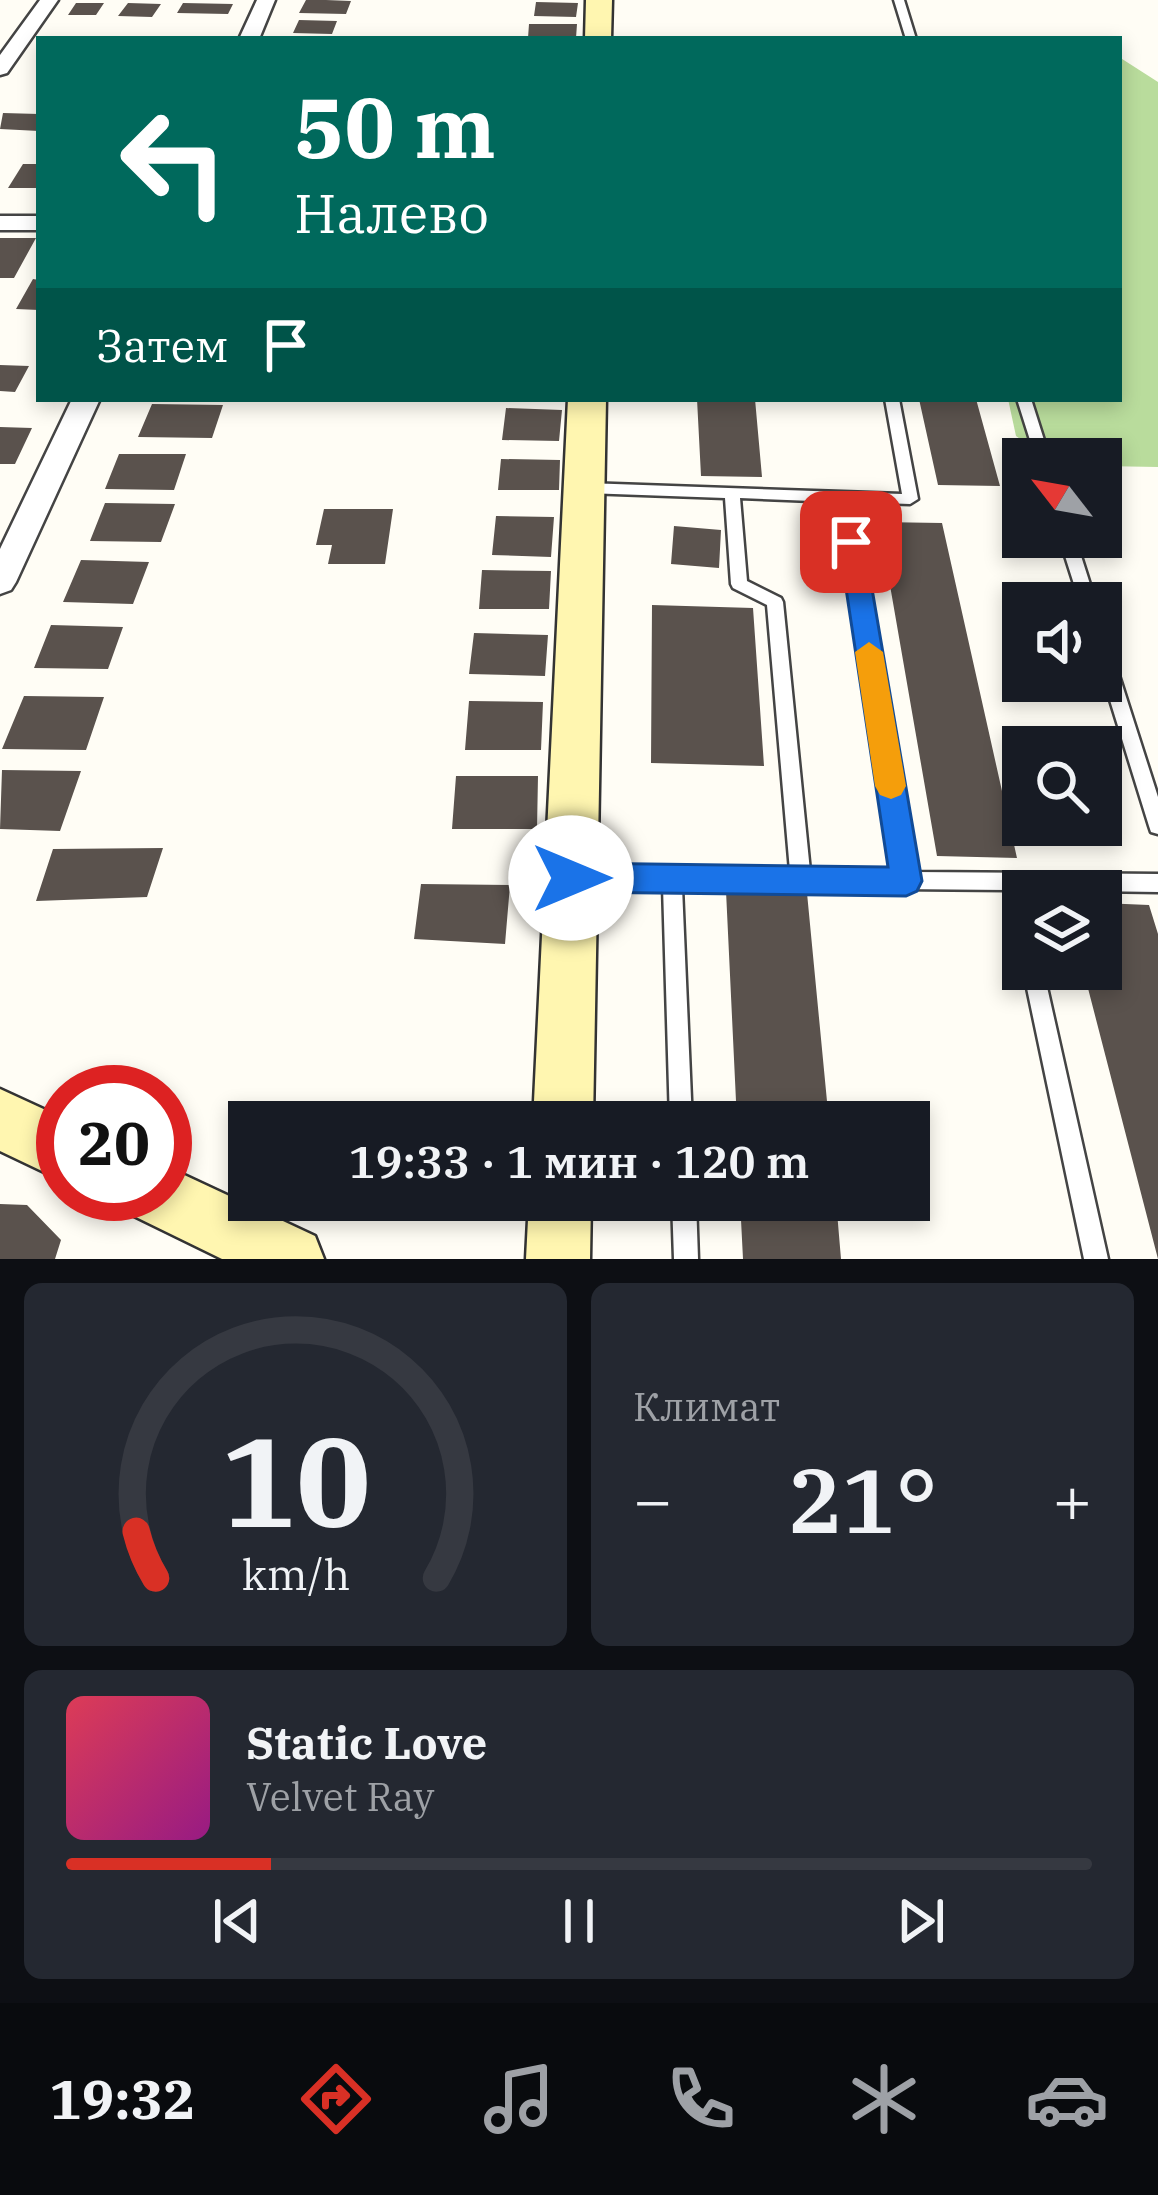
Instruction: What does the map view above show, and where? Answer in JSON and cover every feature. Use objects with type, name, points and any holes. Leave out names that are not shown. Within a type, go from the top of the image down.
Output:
[{"type":"main road","points":[[598,36],[599,0]]},
{"type":"main road","points":[[564,1101],[587,402]]},
{"type":"main road","points":[[0,1119],[36,1137]]},
{"type":"main road","points":[[192,1211],[292,1259]]},
{"type":"main road","points":[[559,1259],[560,1221]]},
{"type":"street","points":[[0,69],[49,0]]},
{"type":"street","points":[[250,36],[266,0]]},
{"type":"street","points":[[0,223],[36,223]]},
{"type":"street","points":[[0,582],[85,402]]},
{"type":"lane","points":[[899,0],[910,36]]},
{"type":"lane","points":[[585,488],[910,499],[893,402]]},
{"type":"lane","points":[[1025,402],[1036,438]]},
{"type":"lane","points":[[732,493],[739,584],[775,602],[801,880]]},
{"type":"lane","points":[[844,496],[906,881]]},
{"type":"lane","points":[[1119,702],[1158,826]]},
{"type":"lane","points":[[571,878],[1002,881]]},
{"type":"lane","points":[[672,878],[680,1101]]},
{"type":"lane","points":[[1122,882],[1158,883]]},
{"type":"lane","points":[[1038,990],[1096,1259]]},
{"type":"lane","points":[[684,1221],[686,1259]]},
{"type":"green space","points":[[1122,59],[1158,82],[1158,467],[1122,466],[1122,438],[1019,438],[1009,402],[1122,402]]},
{"type":"building","points":[[306,0],[351,1],[346,14],[299,13]]},
{"type":"building","points":[[536,2],[578,3],[576,17],[534,16]]},
{"type":"building","points":[[76,3],[104,3],[96,15],[68,15]]},
{"type":"building","points":[[128,3],[161,4],[152,17],[118,16]]},
{"type":"building","points":[[183,3],[233,4],[228,14],[177,13]]},
{"type":"building","points":[[299,20],[337,21],[332,34],[293,33]]},
{"type":"building","points":[[529,24],[577,24],[576,36],[528,36]]},
{"type":"building","points":[[3,113],[36,114],[36,131],[0,129]]},
{"type":"building","points":[[23,164],[36,164],[36,188],[8,188]]},
{"type":"building","points":[[0,238],[36,238],[14,278],[0,278]]},
{"type":"building","points":[[33,279],[36,280],[36,310],[16,309]]},
{"type":"building","points":[[0,365],[29,366],[15,392],[0,391]]},
{"type":"building","points":[[697,402],[755,402],[762,477],[701,476]]},
{"type":"building","points":[[920,402],[977,402],[1000,486],[938,485]]},
{"type":"building","points":[[152,404],[223,405],[212,438],[138,437]]},
{"type":"building","points":[[506,408],[562,410],[559,441],[502,440]]},
{"type":"building","points":[[0,427],[32,428],[15,464],[0,464]]},
{"type":"building","points":[[119,454],[186,454],[174,490],[105,489]]},
{"type":"building","points":[[501,459],[560,460],[559,490],[498,490]]},
{"type":"building","points":[[105,503],[175,504],[161,542],[90,541]]},
{"type":"building","points":[[324,509],[393,509],[385,564],[328,564],[332,545],[316,545]]},
{"type":"building","points":[[496,516],[554,517],[551,557],[492,555]]},
{"type":"building","points":[[879,522],[942,523],[1002,791],[1002,846],[1014,846],[1017,858],[937,856]]},
{"type":"building","points":[[674,526],[721,530],[719,568],[671,564]]},
{"type":"building","points":[[81,560],[149,562],[133,604],[63,602]]},
{"type":"building","points":[[482,570],[551,571],[549,609],[479,609]]},
{"type":"building","points":[[652,605],[753,608],[764,766],[651,763]]},
{"type":"building","points":[[51,625],[123,627],[108,669],[34,668]]},
{"type":"building","points":[[474,633],[548,635],[545,676],[469,674]]},
{"type":"building","points":[[24,696],[104,697],[86,750],[2,749]]},
{"type":"building","points":[[469,701],[543,702],[541,750],[465,750]]},
{"type":"building","points":[[2,770],[81,771],[60,831],[0,829]]},
{"type":"building","points":[[456,776],[538,776],[537,829],[452,829]]},
{"type":"building","points":[[163,848],[147,897],[36,901],[53,849]]},
{"type":"building","points":[[421,884],[510,885],[505,944],[414,939]]},
{"type":"building","points":[[726,891],[807,893],[827,1101],[736,1101]]},
{"type":"building","points":[[1122,904],[1149,905],[1158,934],[1158,1259],[1088,990],[1122,990]]},
{"type":"building","points":[[0,1204],[27,1205],[36,1221],[43,1221],[61,1240],[55,1259],[0,1259]]},
{"type":"building","points":[[741,1221],[838,1221],[841,1259],[743,1259]]},
{"type":"slow traffic","points":[[869,652],[891,786]]},
{"type":"route","points":[[571,878],[906,881],[851,542]]}]
